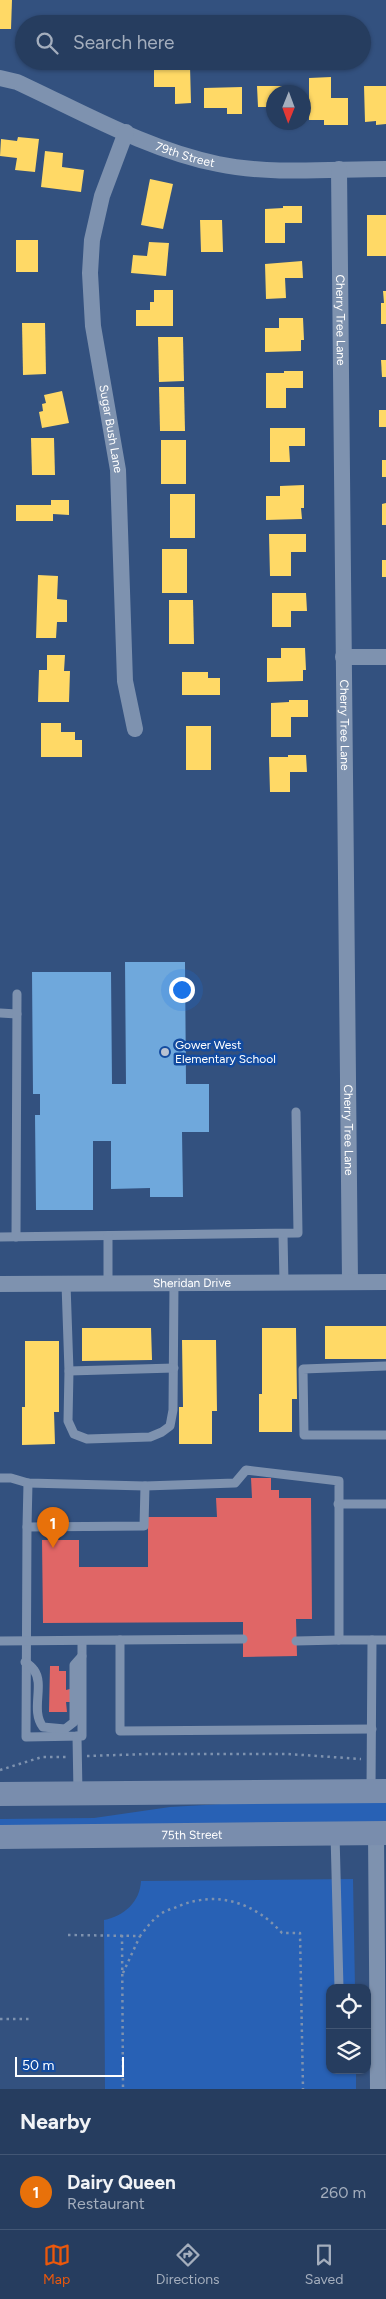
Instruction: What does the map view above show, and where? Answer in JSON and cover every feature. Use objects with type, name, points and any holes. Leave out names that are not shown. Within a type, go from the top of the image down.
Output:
[{"type":"main road","points":[[0,1794],[379,1791]]},
{"type":"main road","name":"75th Street","points":[[0,1837],[381,1833]]},
{"type":"street","name":"79th Street","points":[[0,78],[17,82],[170,151],[220,164],[262,169],[386,168]]},
{"type":"street","name":"Sugar Bush Lane","points":[[126,132],[102,196],[92,240],[90,273],[93,326],[118,470],[125,681],[135,729]]},
{"type":"street","name":"Cherry Tree Lane","points":[[339,169],[350,1282]]},
{"type":"street","points":[[343,657],[386,657]]},
{"type":"street","name":"Sheridan Drive","points":[[0,1284],[386,1282]]},
{"type":"street","points":[[378,2089],[381,1833]]},
{"type":"lane","points":[[16,1237],[17,994]]},
{"type":"lane","points":[[0,1013],[17,1014]]},
{"type":"lane","points":[[0,1237],[298,1233],[296,1112]]},
{"type":"lane","points":[[283,1234],[284,1283]]},
{"type":"lane","points":[[108,1236],[108,1284]]},
{"type":"lane","points":[[66,1284],[69,1371],[68,1421],[74,1434],[87,1438],[141,1438],[150,1437],[170,1426],[174,1410],[174,1283]]},
{"type":"lane","points":[[386,1366],[303,1369],[304,1435],[386,1435]]},
{"type":"lane","points":[[69,1371],[174,1368]]},
{"type":"lane","points":[[0,1478],[12,1478],[28,1483],[145,1486],[235,1483],[246,1470],[339,1481],[339,1640]]},
{"type":"lane","points":[[28,1483],[25,1641],[26,1737],[82,1736],[82,1640]]},
{"type":"lane","points":[[27,1527],[144,1526],[145,1486]]},
{"type":"lane","points":[[338,1504],[386,1504]]},
{"type":"lane","points":[[0,1641],[243,1639]]},
{"type":"lane","points":[[120,1640],[120,1730],[372,1729]]},
{"type":"lane","points":[[372,1640],[372,1729],[379,1791]]},
{"type":"lane","points":[[296,1641],[386,1640]]},
{"type":"lane","points":[[25,1662],[35,1670],[38,1681],[38,1720],[43,1727],[66,1729],[74,1722],[74,1665],[82,1656]]},
{"type":"lane","points":[[76,1736],[78,1794]]},
{"type":"lane","points":[[335,1834],[338,1984]]},
{"type":"path","points":[[85,1756],[288,1754],[360,1759]]},
{"type":"path","points":[[0,1770],[42,1757],[68,1757]]},
{"type":"path","points":[[122,1974],[140,1936],[159,1914],[200,1900],[220,1899],[239,1902],[270,1920],[282,1934],[300,1933],[302,2089]]},
{"type":"path","points":[[68,1936],[140,1936]]},
{"type":"path","points":[[122,1936],[123,2089]]},
{"type":"path","points":[[0,2019],[29,2019]]},
{"type":"shaded area","points":[[386,1799],[386,1824],[0,1828],[0,1819],[94,1818],[170,1807]]},
{"type":"shaded area","points":[[353,1879],[355,1984],[326,1984],[326,2074],[356,2074],[356,2089],[105,2089],[104,1920],[118,1915],[130,1907],[138,1895],[141,1881]]},
{"type":"building: Homes","points":[[0,0],[12,0],[11,29],[0,29]]},
{"type":"building: Homes","points":[[154,70],[190,70],[191,103],[175,104],[175,87],[154,87]]},
{"type":"building: Homes","points":[[331,77],[331,98],[348,98],[348,125],[324,125],[324,120],[311,120],[311,85],[309,85],[309,78]]},
{"type":"building: Homes","points":[[257,86],[266,86],[266,107],[258,107]]},
{"type":"building: Homes","points":[[364,86],[386,86],[386,124],[376,125],[376,121],[365,122]]},
{"type":"building: Homes","points":[[242,87],[242,114],[227,114],[227,108],[204,108],[204,88]]},
{"type":"building: Homes","points":[[18,137],[39,139],[35,172],[15,170],[17,158],[0,156],[1,139],[17,141]]},
{"type":"building: Homes","points":[[45,151],[63,153],[62,167],[84,170],[81,192],[41,187]]},
{"type":"building: Homes","points":[[150,179],[173,184],[163,229],[141,225]]},
{"type":"building: Homes","points":[[283,206],[302,206],[302,223],[285,223],[285,243],[265,243],[265,209],[283,208]]},
{"type":"building: Homes","points":[[367,215],[386,215],[386,256],[367,256]]},
{"type":"building: Homes","points":[[200,220],[222,220],[223,252],[201,252]]},
{"type":"building: Homes","points":[[16,240],[38,240],[38,272],[16,272]]},
{"type":"building: Homes","points":[[149,242],[169,243],[166,276],[131,273],[133,255],[147,256]]},
{"type":"building: Homes","points":[[302,261],[303,278],[285,278],[286,298],[266,299],[265,264]]},
{"type":"building: Homes","points":[[154,290],[173,290],[173,326],[136,326],[136,310],[150,310],[150,302],[154,302]]},
{"type":"building: Homes","points":[[383,291],[386,291],[386,324],[381,324],[381,303],[384,303]]},
{"type":"building: Homes","points":[[279,318],[303,318],[304,340],[301,340],[301,351],[265,352],[265,328],[279,328]]},
{"type":"building: Homes","points":[[22,323],[45,323],[46,374],[23,375]]},
{"type":"building: Homes","points":[[158,337],[183,337],[184,381],[159,382]]},
{"type":"building: Homes","points":[[381,360],[386,360],[386,377],[382,377]]},
{"type":"building: Homes","points":[[284,371],[303,371],[303,388],[286,388],[286,408],[266,408],[266,373],[284,373]]},
{"type":"building: Homes","points":[[159,387],[184,387],[185,431],[160,431]]},
{"type":"building: Homes","points":[[62,391],[69,423],[42,428],[39,412],[43,411],[42,404],[46,403],[44,395]]},
{"type":"building: Homes","points":[[379,410],[386,410],[386,427],[379,427]]},
{"type":"building: Homes","points":[[270,428],[305,428],[305,446],[289,446],[290,462],[270,462]]},
{"type":"building: Homes","points":[[31,438],[54,438],[55,475],[32,475]]},
{"type":"building: Homes","points":[[161,440],[186,440],[186,484],[161,484]]},
{"type":"building: Homes","points":[[382,460],[386,460],[386,477],[382,477]]},
{"type":"building: Homes","points":[[304,485],[304,508],[301,508],[302,519],[266,520],[266,496],[280,496],[280,486]]},
{"type":"building: Homes","points":[[170,494],[195,494],[195,538],[170,538]]},
{"type":"building: Homes","points":[[51,500],[69,500],[69,515],[53,514],[53,521],[16,521],[16,505],[51,505]]},
{"type":"building: Homes","points":[[386,503],[386,525],[382,525],[382,504]]},
{"type":"building: Homes","points":[[269,534],[306,534],[306,552],[291,552],[291,576],[270,576]]},
{"type":"building: Homes","points":[[162,549],[187,549],[187,593],[162,593]]},
{"type":"building: Homes","points":[[382,560],[386,560],[386,577],[382,577]]},
{"type":"building: Homes","points":[[38,575],[58,576],[57,599],[67,600],[67,622],[57,622],[56,638],[36,638]]},
{"type":"building: Homes","points":[[272,593],[306,593],[307,611],[291,611],[291,627],[272,627]]},
{"type":"building: Homes","points":[[169,600],[193,600],[194,644],[169,644]]},
{"type":"building: Homes","points":[[281,648],[305,648],[306,670],[303,670],[303,681],[267,682],[267,658],[281,658]]},
{"type":"building: Homes","points":[[47,655],[65,655],[64,671],[70,671],[69,702],[38,702],[39,670],[47,670]]},
{"type":"building: Homes","points":[[182,672],[208,672],[208,678],[220,678],[220,695],[182,695]]},
{"type":"building: Homes","points":[[289,700],[308,700],[308,717],[291,717],[291,737],[271,737],[271,703],[289,702]]},
{"type":"building: Homes","points":[[41,723],[61,723],[61,732],[75,732],[75,740],[82,740],[82,757],[41,757]]},
{"type":"building: Homes","points":[[186,726],[211,726],[211,770],[186,770]]},
{"type":"building: Homes","points":[[288,755],[306,755],[307,772],[290,772],[290,792],[270,792],[269,757],[288,757]]},
{"type":"building: Homes","points":[[325,1326],[386,1326],[386,1359],[325,1359]]},
{"type":"building: Homes","points":[[82,1328],[151,1328],[152,1360],[82,1361]]},
{"type":"building: Homes","points":[[262,1328],[296,1328],[297,1399],[292,1399],[292,1432],[259,1432],[259,1394],[262,1394]]},
{"type":"building: Homes","points":[[182,1340],[216,1340],[217,1411],[212,1411],[212,1444],[179,1444],[179,1407],[183,1407]]},
{"type":"building: Homes","points":[[25,1341],[59,1341],[59,1412],[54,1412],[55,1444],[22,1445],[22,1407],[25,1407]]},
{"type":"building: Shops","points":[[251,1478],[271,1478],[271,1490],[279,1490],[279,1498],[311,1498],[312,1619],[296,1619],[297,1656],[243,1657],[243,1622],[43,1623],[42,1540],[79,1540],[79,1567],[148,1567],[148,1517],[217,1517],[216,1498],[252,1498]]},
{"type":"building: Shops","points":[[50,1666],[59,1666],[59,1671],[66,1671],[66,1690],[70,1689],[70,1702],[66,1702],[67,1712],[49,1712]]},
{"type":"building: Schools","name":"Gower West Elementary School","points":[[125,962],[185,962],[186,1084],[209,1084],[209,1132],[182,1132],[183,1197],[150,1197],[150,1188],[111,1189],[111,1141],[93,1141],[93,1210],[36,1210],[35,1115],[40,1115],[40,1094],[33,1094],[32,972],[111,972],[112,1084],[126,1084]]},
{"type":"place","name":"Gower West Elementary School","points":[[165,1052]]},
{"type":"place","name":"Dairy Queen","points":[[53,1548]]}]
